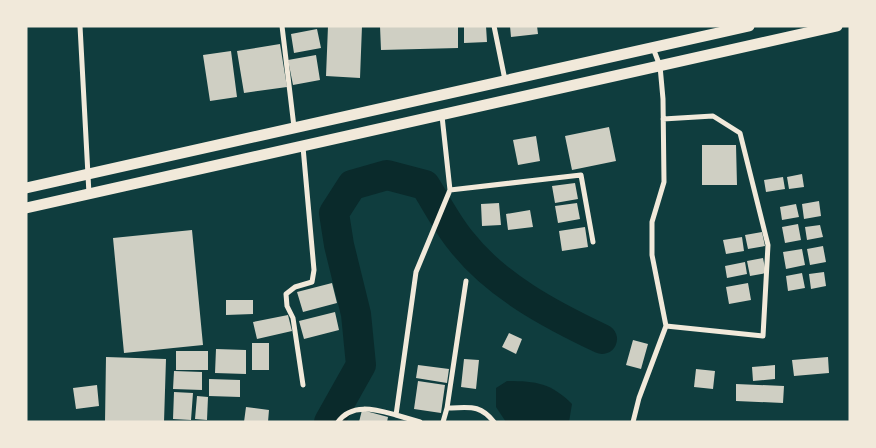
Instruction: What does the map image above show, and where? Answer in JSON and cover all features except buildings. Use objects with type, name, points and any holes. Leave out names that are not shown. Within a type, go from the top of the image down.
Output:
[{"type":"main road","points":[[26,188],[749,26]]},
{"type":"main road","points":[[26,208],[836,26]]},
{"type":"street","points":[[80,26],[89,194]]},
{"type":"street","points":[[282,26],[294,127]]},
{"type":"street","points":[[494,26],[505,81]]},
{"type":"street","points":[[633,422],[639,398],[666,326],[652,256],[652,222],[664,182],[664,119],[660,66],[653,48]]},
{"type":"street","points":[[396,414],[416,272],[450,190],[442,116]]},
{"type":"street","points":[[664,119],[713,116],[740,133],[768,245],[763,336],[666,326]]},
{"type":"street","points":[[303,147],[314,270],[312,282],[295,287],[286,294],[287,306],[293,318],[303,385]]},
{"type":"street","points":[[450,190],[581,175],[593,242]]},
{"type":"street","points":[[443,422],[447,408],[466,281]]},
{"type":"street","points":[[338,422],[353,410],[372,408],[420,422]]},
{"type":"street","points":[[447,408],[478,408],[486,412],[494,422]]},
{"type":"water","points":[[507,381],[535,383],[550,387],[572,404],[569,422],[506,422],[496,407],[496,388]]},
{"type":"waterway","points":[[329,422],[361,365],[356,314],[339,245],[334,213],[352,185],[387,175],[425,185],[456,234],[475,257],[491,272],[544,309],[602,339]]}]
